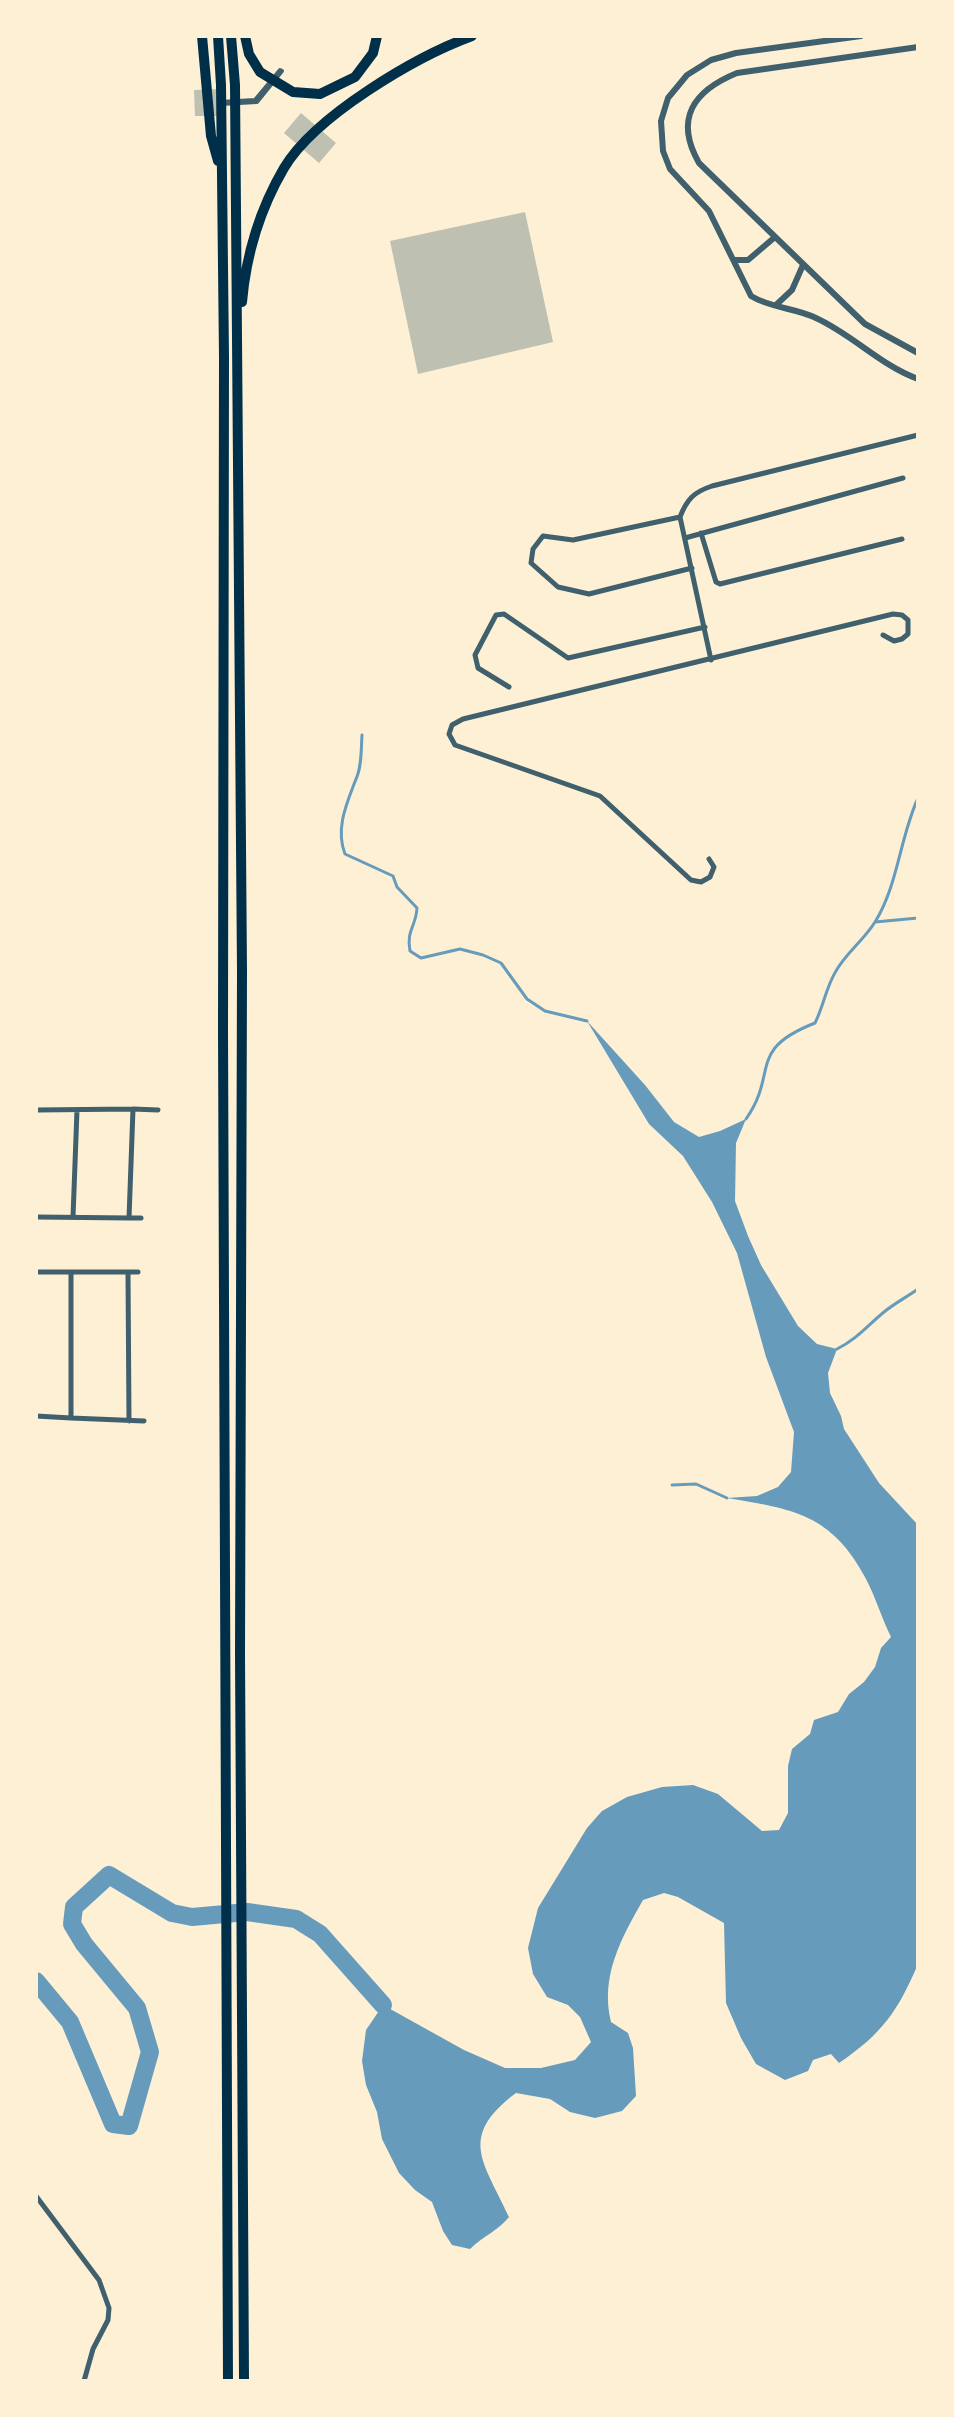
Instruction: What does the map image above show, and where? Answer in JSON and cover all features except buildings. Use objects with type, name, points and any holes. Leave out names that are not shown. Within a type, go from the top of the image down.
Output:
[{"type":"highway","points":[[202,36],[211,136],[221,172]]},
{"type":"highway","points":[[218,36],[224,357],[228,2381]]},
{"type":"highway","points":[[231,36],[235,85],[242,972],[244,2381]]},
{"type":"highway","points":[[245,36],[249,54],[260,72],[293,92],[320,94],[355,77],[373,53],[377,36]]},
{"type":"highway","points":[[237,356],[245,276],[260,217],[284,167],[309,137],[398,71],[447,45],[472,36]]},
{"type":"street","points":[[861,36],[736,53],[711,60],[687,75],[668,98],[661,121],[663,151],[677,179],[709,211],[745,287],[759,301],[818,318],[896,371],[918,379]]},
{"type":"street","points":[[918,47],[737,73],[716,82],[694,103],[688,114],[686,133],[699,163],[865,324],[918,353]]},
{"type":"street","points":[[282,71],[257,102],[221,104],[255,100],[282,71]]},
{"type":"street","points":[[734,260],[748,260],[775,237]]},
{"type":"street","points":[[745,287],[748,260]]},
{"type":"street","points":[[777,304],[792,290],[803,265]]},
{"type":"street","points":[[711,660],[680,517],[686,501],[696,491],[918,435]]},
{"type":"street","points":[[685,538],[903,478]]},
{"type":"street","points":[[680,517],[573,540],[543,536],[533,549],[531,563],[558,587],[589,594],[692,568]]},
{"type":"street","points":[[701,533],[716,582],[720,584],[902,539]]},
{"type":"street","points":[[509,687],[478,668],[475,655],[496,615],[504,614],[568,658],[705,627]]},
{"type":"street","points":[[709,859],[714,867],[710,877],[701,882],[691,880],[600,796],[455,745],[449,734],[452,725],[463,719],[893,614],[902,615],[908,620],[908,634],[902,639],[894,641],[883,635]]},
{"type":"street","points":[[129,1218],[133,1109]]},
{"type":"street","points":[[36,1110],[158,1110]]},
{"type":"street","points":[[73,1217],[77,1110]]},
{"type":"street","points":[[36,1217],[141,1218]]},
{"type":"street","points":[[36,1272],[138,1272]]},
{"type":"street","points":[[71,1272],[71,1418]]},
{"type":"street","points":[[128,1272],[129,1421]]},
{"type":"street","points":[[36,1416],[144,1421]]},
{"type":"street","points":[[36,2196],[99,2280],[109,2308],[108,2320],[93,2349],[84,2381]]},
{"type":"water","points":[[587,1021],[674,1122],[699,1137],[746,1119],[736,1143],[735,1201],[748,1236],[761,1265],[798,1326],[817,1344],[837,1349],[828,1373],[830,1393],[844,1429],[879,1483],[918,1525],[918,1964],[896,2008],[867,2042],[839,2063],[831,2054],[813,2060],[808,2071],[785,2080],[756,2064],[726,2003],[724,1923],[678,1897],[664,1893],[643,1900],[620,1944],[608,1989],[611,2022],[628,2033],[633,2048],[636,2096],[622,2111],[595,2118],[570,2112],[550,2099],[516,2093],[498,2109],[486,2123],[481,2137],[481,2151],[509,2217],[470,2249],[452,2245],[432,2202],[399,2173],[382,2139],[362,2061],[366,2030],[383,2005],[464,2050],[505,2068],[541,2068],[575,2060],[591,2042],[580,2017],[568,2005],[547,1997],[533,1974],[528,1948],[538,1908],[587,1828],[602,1811],[627,1797],[662,1787],[693,1785],[718,1794],[762,1831],[779,1830],[788,1813],[788,1766],[792,1749],[810,1734],[814,1720],[838,1712],[849,1694],[864,1682],[875,1667],[881,1648],[891,1637],[870,1586],[839,1540],[808,1518],[791,1511],[727,1498],[757,1496],[778,1487],[791,1472],[794,1432],[766,1357],[737,1253],[712,1202],[683,1156],[649,1124]]},
{"type":"waterway","points":[[362,735],[359,769],[343,816],[342,844],[345,854],[393,876],[397,887],[417,908],[409,938],[410,951],[421,958],[460,949],[483,955],[501,963],[527,999],[545,1011],[587,1021]]},
{"type":"waterway","points":[[746,1119],[756,1102],[772,1053],[794,1033],[815,1023],[836,971],[871,929],[883,908],[918,798]]},
{"type":"waterway","points":[[875,922],[918,918]]},
{"type":"waterway","points":[[837,1349],[918,1289]]},
{"type":"waterway","points":[[672,1485],[696,1484],[727,1498]]},
{"type":"waterway","points":[[36,1981],[70,2022],[113,2124],[129,2126],[150,2052],[137,2008],[84,1944],[72,1924],[74,1907],[109,1875],[172,1913],[192,1917],[247,1912],[296,1919],[320,1934],[383,2005]]}]
